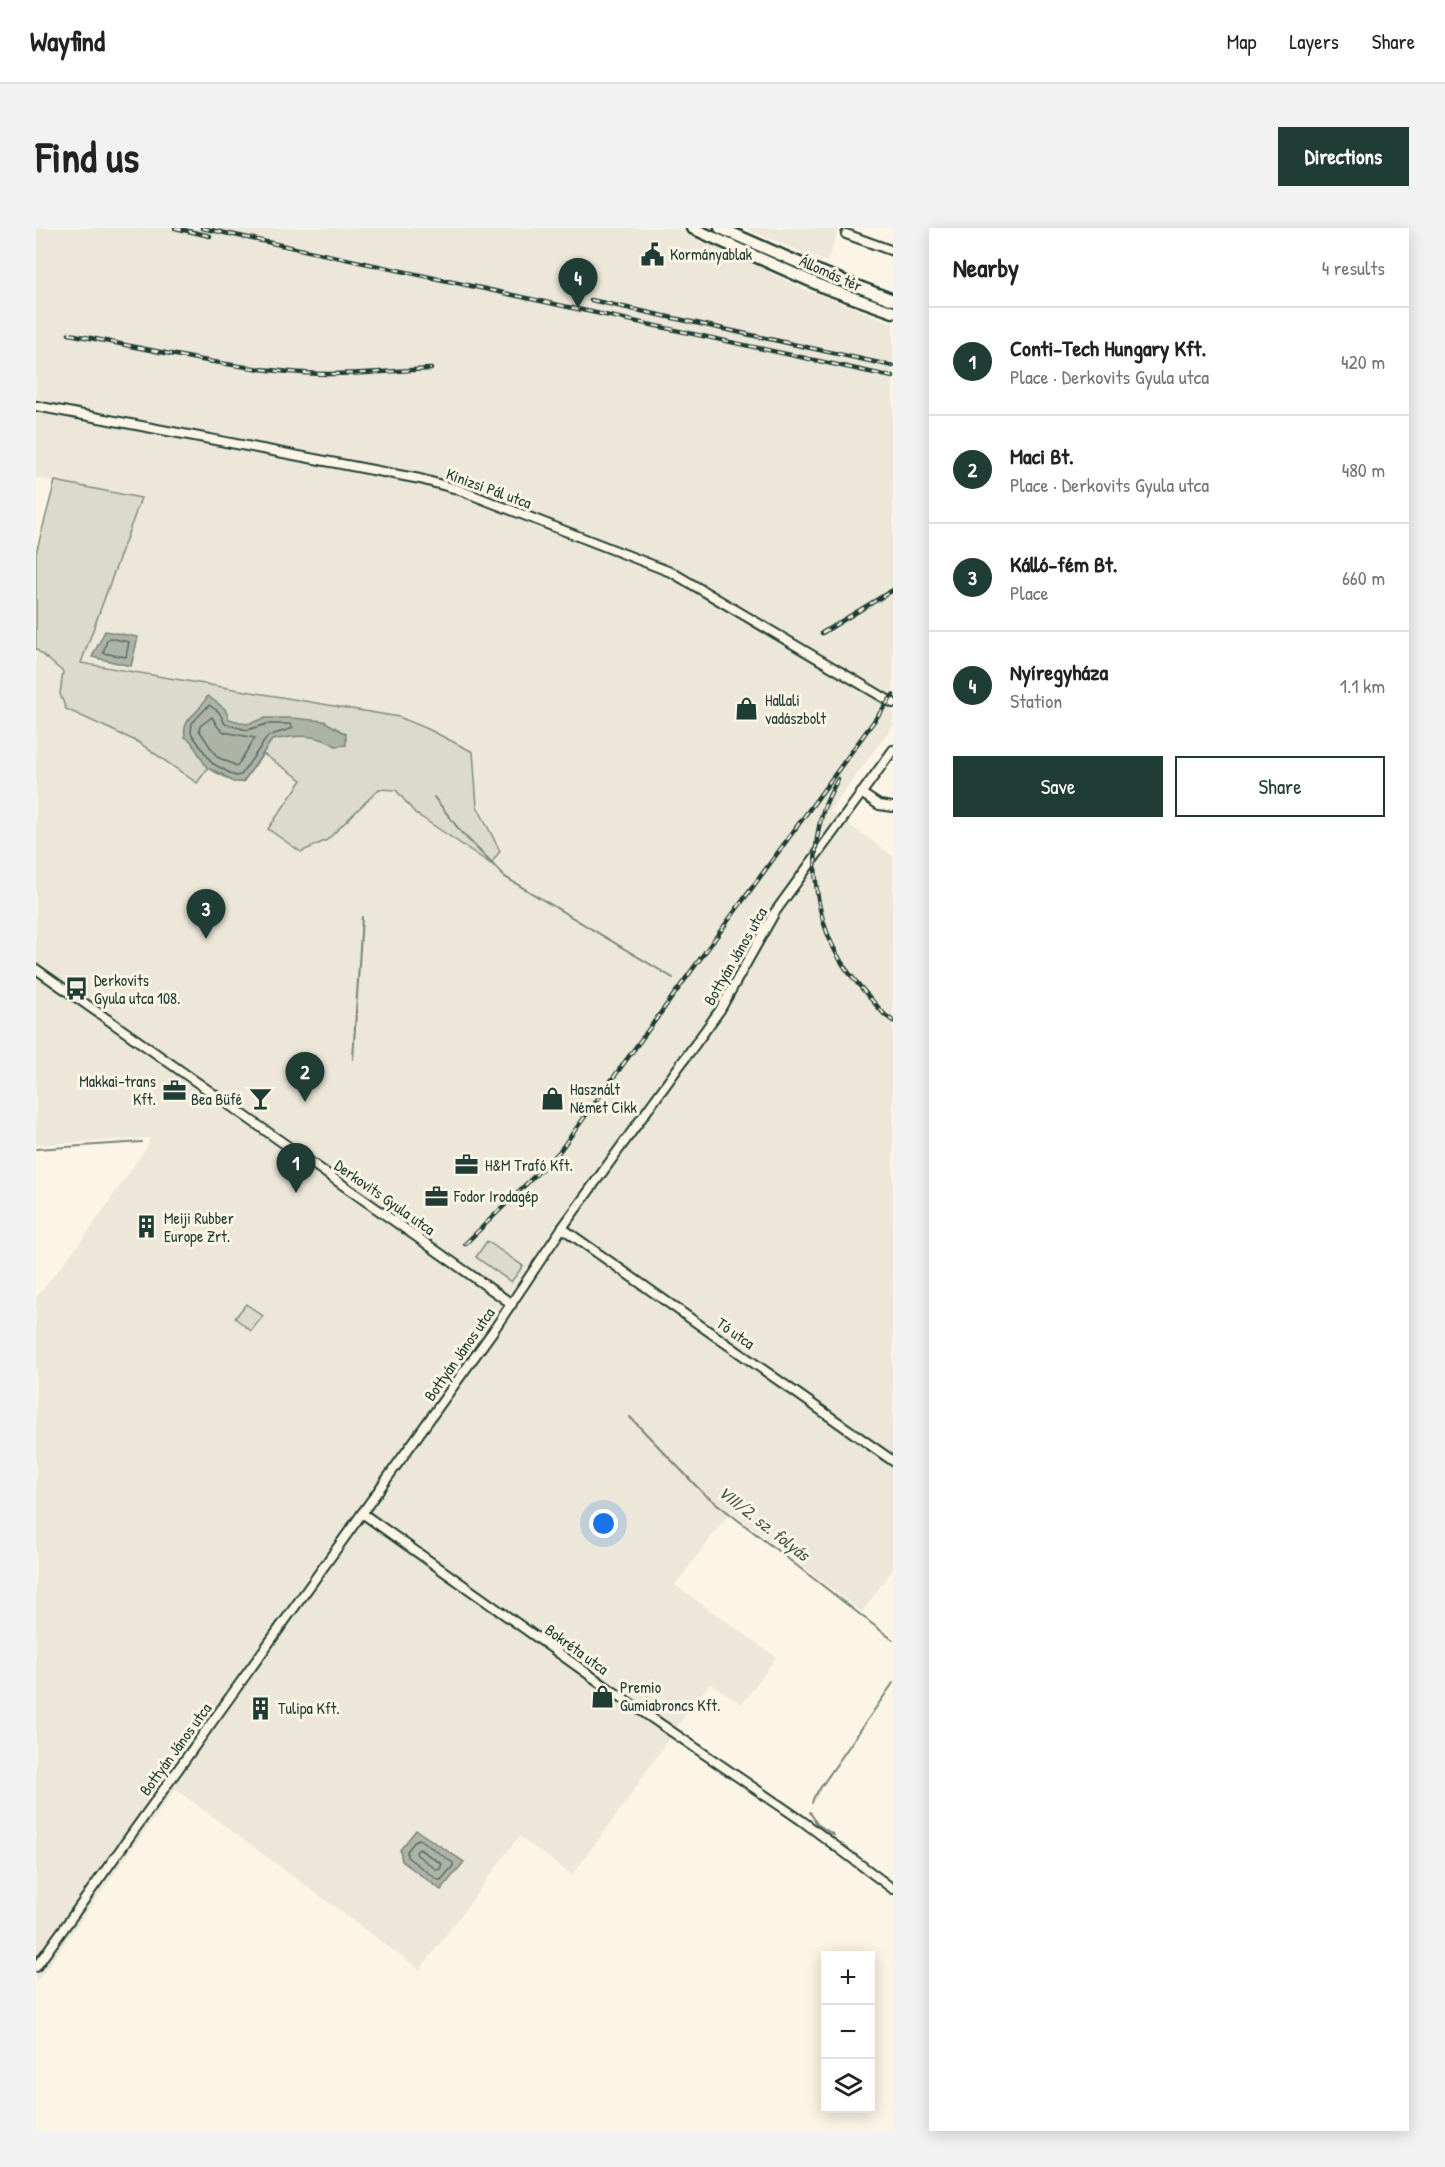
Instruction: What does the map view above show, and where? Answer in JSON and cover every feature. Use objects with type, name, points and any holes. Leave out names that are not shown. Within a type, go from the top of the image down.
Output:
[{"type":"main road","name":"Állomás tér","points":[[692,228],[826,288],[893,312]]},
{"type":"main road","name":"Állomás tér","points":[[720,228],[815,270],[893,300]]},
{"type":"street","points":[[846,234],[893,251]]},
{"type":"street","name":"Kinizsi Pál utca","points":[[36,406],[410,477],[457,489],[673,573],[893,703]]},
{"type":"street","name":"Bottyán János utca","points":[[36,1967],[720,1010],[775,912],[893,750]]},
{"type":"street","points":[[861,793],[879,805],[893,807]]},
{"type":"street","name":"Derkovits Gyula utca","points":[[36,969],[512,1304]]},
{"type":"street","name":"Tó utca","points":[[562,1228],[893,1461]]},
{"type":"street","name":"Bokréta utca","points":[[362,1513],[605,1686],[801,1820],[893,1889]]},
{"type":"shaded area","points":[[36,228],[669,228],[691,232],[799,287],[893,323],[893,725],[830,811],[893,856],[893,1569],[862,1612],[731,1511],[675,1585],[776,1657],[742,1704],[710,1683],[572,1875],[519,1836],[420,1970],[175,1789],[36,1983],[36,1298],[89,1231],[146,1148],[150,1138],[36,1145],[36,557],[55,482],[36,478]]},
{"type":"shaded area","points":[[839,228],[827,262],[746,229]]},
{"type":"shaded area","points":[[55,481],[141,498],[81,663],[399,717],[428,729],[473,752],[477,806],[500,851],[491,864],[415,813],[396,790],[379,789],[327,840],[301,852],[268,829],[302,780],[263,754],[243,782],[230,779],[208,768],[197,783],[138,742],[66,709],[60,694],[63,672],[36,649],[36,553]]},
{"type":"shaded area","points":[[487,1241],[523,1266],[511,1282],[476,1257]]},
{"type":"shaded area","points":[[246,1304],[263,1316],[251,1331],[235,1318]]},
{"type":"water","points":[[105,631],[138,637],[131,666],[92,657]]},
{"type":"water","points":[[208,696],[225,709],[229,719],[247,724],[266,718],[324,721],[346,734],[346,745],[336,746],[321,739],[305,736],[272,740],[243,782],[233,782],[222,774],[207,768],[191,741],[185,737],[187,723]]},
{"type":"water","points":[[416,1830],[464,1862],[441,1890],[402,1861],[400,1850]]},
{"type":"waterway","points":[[434,797],[461,832],[505,877],[673,978]]},
{"type":"waterway","points":[[353,1059],[362,917]]},
{"type":"waterway","name":"VIII/2. sz. folyás","points":[[36,1149],[142,1142]]},
{"type":"waterway","name":"VIII/2. sz. folyás","points":[[630,1417],[703,1493],[893,1640]]},
{"type":"waterway","name":"VIII/2. sz. folyás","points":[[812,1803],[893,1683]]},
{"type":"waterway","points":[[810,1812],[817,1824],[834,1835]]},
{"type":"railway","points":[[175,228],[210,236]]},
{"type":"railway","points":[[202,228],[893,377]]},
{"type":"railway","points":[[591,300],[893,366]]},
{"type":"railway","points":[[69,334],[244,367],[303,373],[335,374],[431,369]]},
{"type":"railway","points":[[822,633],[893,590]]},
{"type":"railway","points":[[465,1244],[559,1152],[893,695]]},
{"type":"railway","points":[[838,779],[824,808],[816,849],[815,870],[821,912],[835,951],[846,969],[885,1015],[893,1021]]},
{"type":"place","name":"Kormányablak","points":[[652,254]]},
{"type":"place","name":"Nyíregyháza","points":[[578,308]]},
{"type":"place","name":"Hallali vadászbolt","points":[[747,709]]},
{"type":"place","name":"Kálló-fém Bt.","points":[[206,939]]},
{"type":"place","name":"Derkovits Gyula utca 108.","points":[[76,989]]},
{"type":"place","name":"Makkai-trans Kft.","points":[[174,1090]]},
{"type":"place","name":"Használt Német Cikk","points":[[552,1098]]},
{"type":"place","name":"Bea Büfé","points":[[260,1099]]},
{"type":"place","name":"Maci Bt.","points":[[305,1102]]},
{"type":"place","name":"H&M Trafó Kft.","points":[[467,1165]]},
{"type":"place","name":"Conti-Tech Hungary Kft.","points":[[296,1193]]},
{"type":"place","name":"Fodor Irodagép","points":[[436,1196]]},
{"type":"place","name":"Meiji Rubber Europe Zrt.","points":[[146,1227]]},
{"type":"place","name":"Premio Gumiabroncs Kft.","points":[[602,1696]]},
{"type":"place","name":"Tulipa Kft.","points":[[260,1708]]}]
